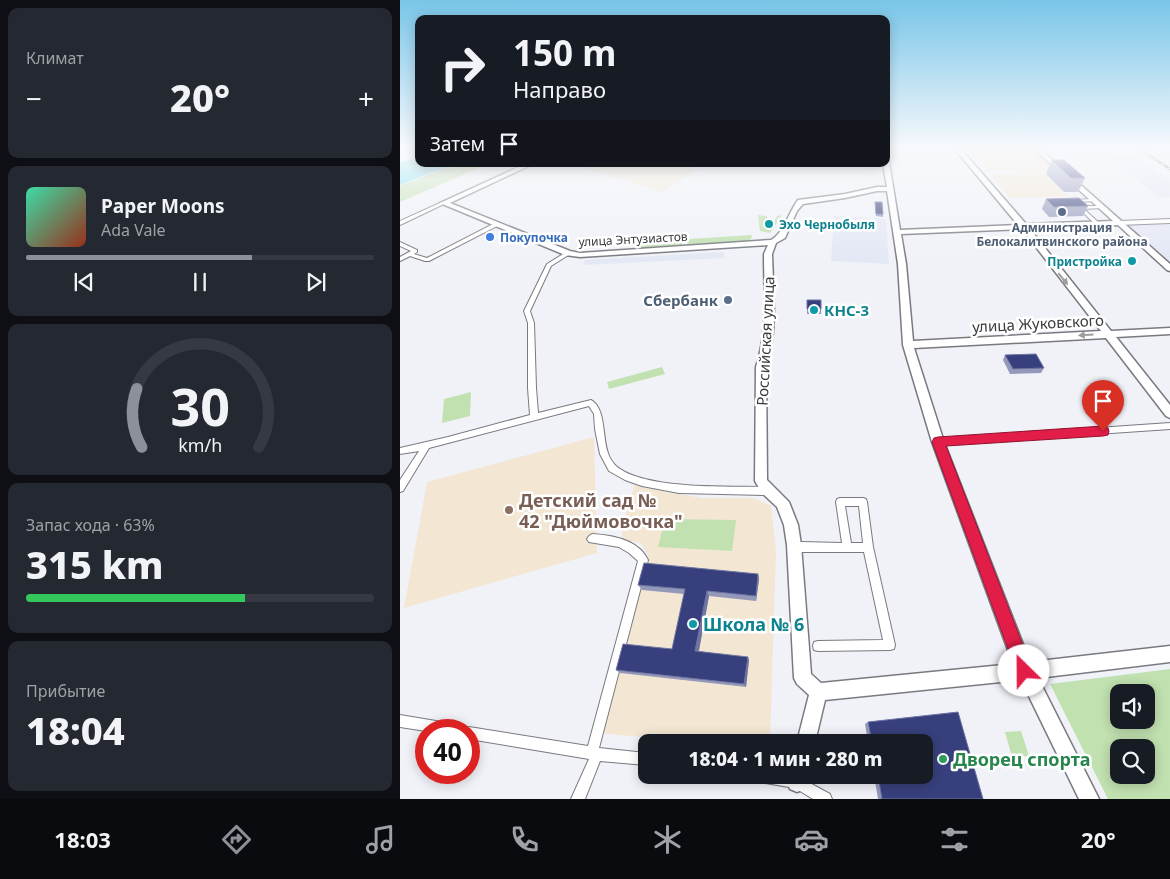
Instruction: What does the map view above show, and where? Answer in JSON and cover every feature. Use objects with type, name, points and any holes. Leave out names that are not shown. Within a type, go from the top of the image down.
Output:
[{"type":"street","points":[[400,223],[483,185]]},
{"type":"street","points":[[889,185],[898,232],[908,345],[938,442],[1024,671],[1089,799]]},
{"type":"street","points":[[989,185],[1170,413]]},
{"type":"street","points":[[1077,185],[1170,268]]},
{"type":"street","name":"Российская улица","points":[[766,491],[761,481],[761,367],[765,357],[767,336],[768,254],[773,242],[781,238],[794,210],[801,202],[845,196],[877,189],[890,190]]},
{"type":"street","points":[[1093,200],[1072,201],[1097,224]]},
{"type":"street","name":"улица Энтузиастов","points":[[444,203],[568,253],[580,255],[773,242]]},
{"type":"street","points":[[1080,208],[1100,207]]},
{"type":"street","points":[[898,232],[1170,221]]},
{"type":"street","points":[[410,254],[427,260],[497,224]]},
{"type":"street","points":[[400,244],[414,251],[400,259]]},
{"type":"street","points":[[534,416],[531,323],[527,311],[549,266],[568,253]]},
{"type":"street","name":"улица Жуковского","points":[[908,345],[1170,331]]},
{"type":"street","points":[[400,451],[426,447],[470,436],[534,416],[591,403],[598,413],[604,454],[612,468],[642,482],[679,489],[766,491],[777,497],[784,504],[789,518],[794,552],[803,678],[818,692],[1170,654]]},
{"type":"street","points":[[938,442],[1170,426]]},
{"type":"street","points":[[400,488],[426,447]]},
{"type":"street","points":[[818,646],[890,645],[868,548],[863,502],[840,502],[847,548]]},
{"type":"street","points":[[578,799],[595,754],[643,560],[637,552],[624,544],[607,538],[592,539]]},
{"type":"street","points":[[794,552],[801,547],[868,548]]},
{"type":"street","points":[[808,734],[818,692]]},
{"type":"street","points":[[400,721],[415,724]]},
{"type":"street","points":[[480,734],[595,754],[638,758]]},
{"type":"street","points":[[806,784],[825,799]]},
{"type":"shaded area","points":[[640,185],[673,185],[662,192]]},
{"type":"shaded area","points":[[999,185],[1056,185],[1067,196],[1010,198]]},
{"type":"shaded area","points":[[1144,185],[1170,185],[1170,197],[1159,197]]},
{"type":"shaded area","points":[[834,216],[886,219],[889,264],[831,261]]},
{"type":"shaded area","points":[[1170,224],[1170,262],[1126,225]]},
{"type":"shaded area","points":[[724,252],[724,258],[583,265],[585,260]]},
{"type":"shaded area","name":"Детский сад № 42 \"Дюймовочка\"","points":[[594,437],[597,553],[404,608],[427,482]]},
{"type":"shaded area","points":[[635,484],[671,493],[703,498],[753,498],[771,506],[776,551],[770,734],[638,734],[638,737],[601,733],[648,556],[641,543],[622,540],[622,526]]},
{"type":"green space","points":[[402,185],[439,185],[400,202],[400,186]]},
{"type":"green space","points":[[758,215],[767,216],[767,225],[772,226],[777,216],[780,215],[781,217],[770,233],[760,231]]},
{"type":"green space","points":[[752,235],[748,241],[690,245],[687,243],[688,239]]},
{"type":"green space","points":[[683,240],[682,245],[637,248],[638,242]]},
{"type":"green space","points":[[662,367],[665,374],[609,389],[607,382]]},
{"type":"green space","points":[[471,392],[470,416],[442,423],[444,399]]},
{"type":"green space","points":[[665,519],[736,520],[732,551],[658,547]]},
{"type":"green space","points":[[1170,669],[1170,799],[1108,799],[1050,684]]},
{"type":"green space","points":[[1021,731],[1029,756],[1012,757],[1005,732]]},
{"type":"building","points":[[1079,198],[1088,206],[1054,207],[1046,199]]},
{"type":"building","points":[[875,202],[882,202],[883,214],[876,214]]},
{"type":"building","points":[[807,300],[821,300],[821,309],[807,309]]},
{"type":"building","points":[[1036,354],[1044,368],[1013,369],[1005,355]]},
{"type":"building","name":"Школа № 6","points":[[644,563],[758,574],[756,596],[707,591],[695,651],[748,657],[744,684],[616,670],[623,644],[672,649],[685,589],[638,585]]},
{"type":"building","name":"Дворец спорта","points":[[958,712],[983,799],[882,799],[880,784],[933,784],[933,734],[870,734],[868,722]]},
{"type":"place","name":"Администрация Белокалитвинского района","points":[[1062,212]]},
{"type":"place","name":"Эхо Чернобыля","points":[[769,224]]},
{"type":"place","name":"Покупочка","points":[[490,237]]},
{"type":"place","name":"Пристройка","points":[[1132,261]]},
{"type":"place","name":"Сбербанк","points":[[728,300]]},
{"type":"place","name":"КНС-3","points":[[814,310]]},
{"type":"place","name":"Детский сад № 42 \"Дюймовочка\"","points":[[509,510]]},
{"type":"place","name":"Школа № 6","points":[[693,624]]},
{"type":"place","name":"Дворец спорта","points":[[943,759]]},
{"type":"route","points":[[1024,671],[938,442],[1103,431]]}]
